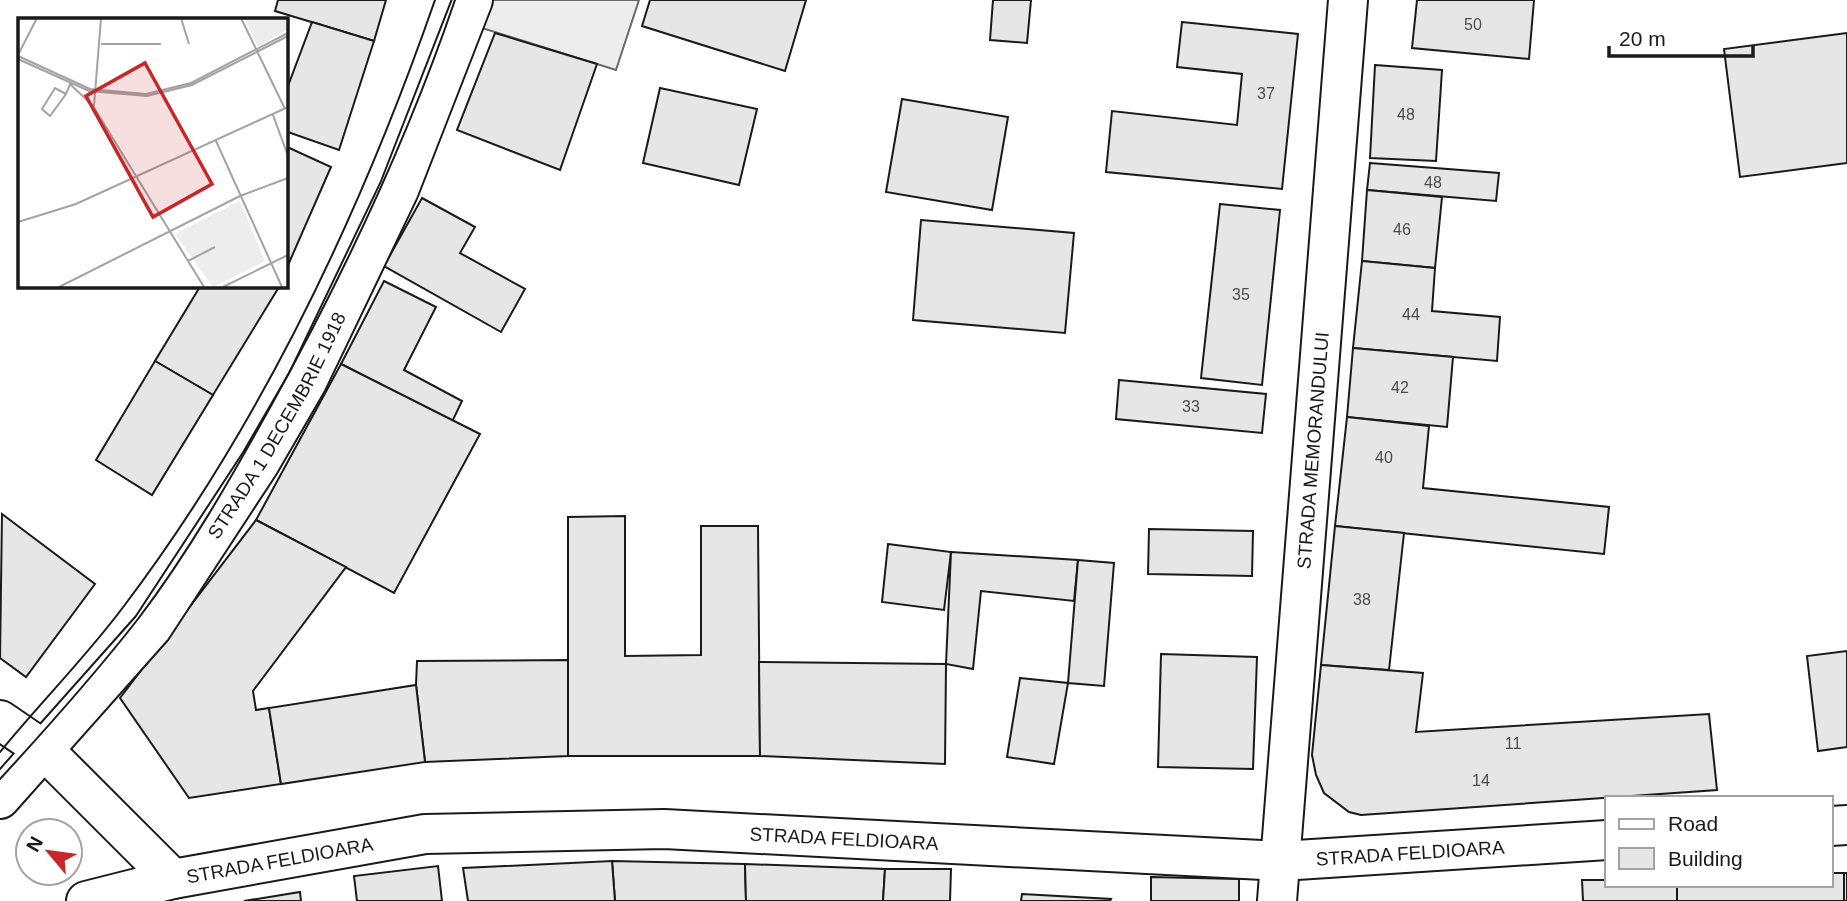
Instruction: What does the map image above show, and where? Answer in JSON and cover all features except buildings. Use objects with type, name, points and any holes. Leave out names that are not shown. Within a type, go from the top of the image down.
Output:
[{"type":"street","name":"STRADA 1 DECEMBRIE 1918","points":[[0,799],[152,628],[260,463],[307,382],[399,190],[473,0]]},
{"type":"street","name":"STRADA MEMORANDULUI","points":[[1277,901],[1348,0]]},
{"type":"street","points":[[0,720],[44,750],[173,878]]},
{"type":"street","name":"STRADA FELDIOARA","points":[[86,901],[173,878],[425,834],[664,829],[1281,861],[1605,840]]},
{"type":"shaded area","points":[[487,0],[639,0],[616,70],[479,27]]},
{"type":"tram line","points":[[0,752],[124,606],[220,465],[263,391],[340,238],[406,80],[435,0]]},
{"type":"tram line","points":[[0,779],[71,700],[138,619],[175,568],[225,487],[299,355],[373,206],[416,104],[455,0]]}]
